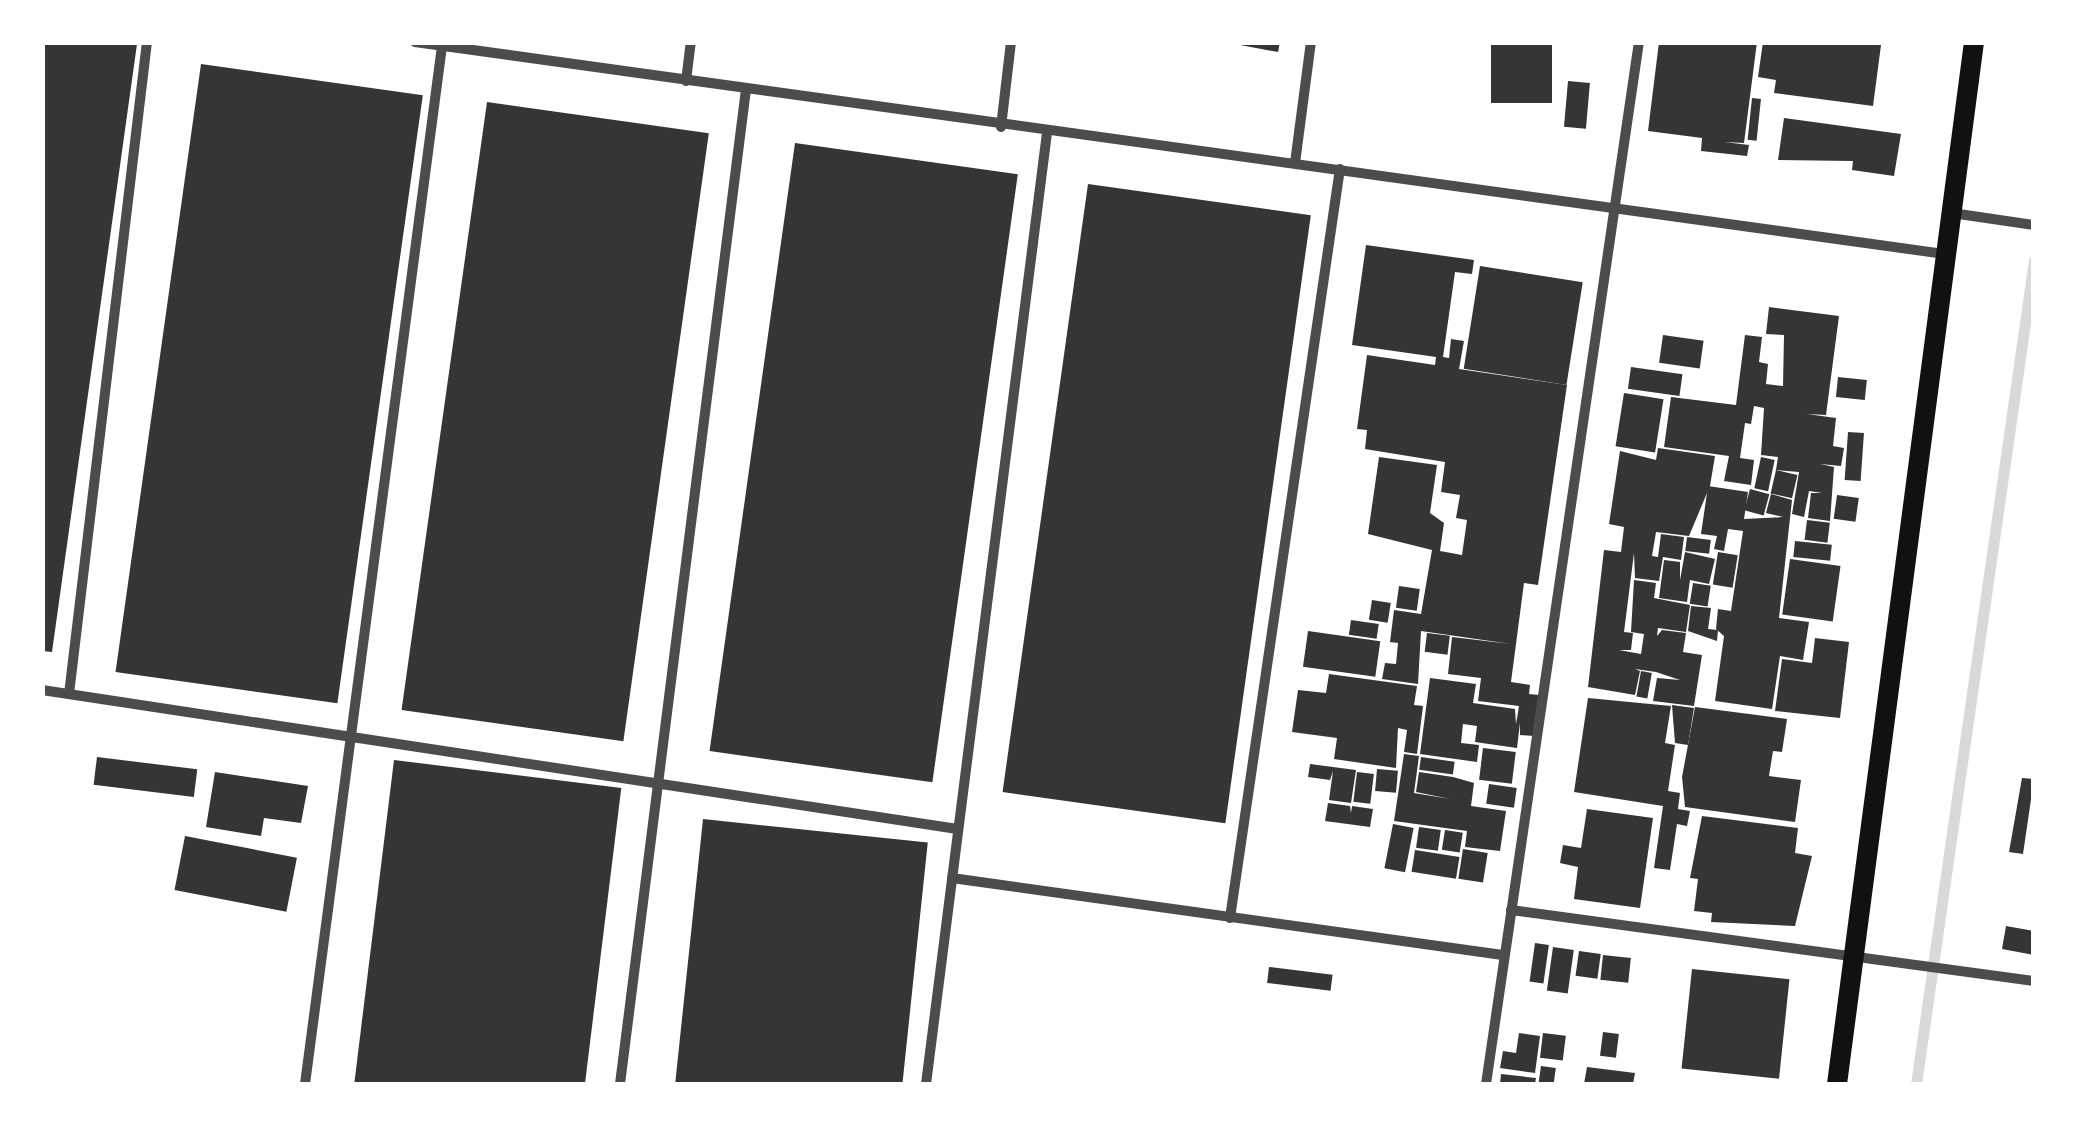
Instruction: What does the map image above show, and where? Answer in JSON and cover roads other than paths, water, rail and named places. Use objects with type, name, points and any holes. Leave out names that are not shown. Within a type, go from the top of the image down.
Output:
[{"type":"main road","points":[[1837,1084],[1974,42]]},
{"type":"street","points":[[69,694],[147,42]]},
{"type":"street","points":[[415,42],[1000,128],[1295,163],[1945,254]]},
{"type":"street","points":[[686,81],[691,42]]},
{"type":"street","points":[[1000,128],[1011,42]]},
{"type":"street","points":[[1295,163],[1311,42]]},
{"type":"street","points":[[1486,1084],[1639,42]]},
{"type":"street","points":[[305,1084],[442,46]]},
{"type":"street","points":[[620,1084],[746,90]]},
{"type":"street","points":[[926,1084],[1047,133]]},
{"type":"street","points":[[1230,918],[1340,169]]},
{"type":"street","points":[[1951,213],[2034,225]]},
{"type":"street","points":[[42,690],[958,829]]},
{"type":"street","points":[[952,878],[1503,955]]},
{"type":"street","points":[[1511,910],[2034,981]]},
{"type":"waterway","points":[[1916,1084],[2034,260]]}]
